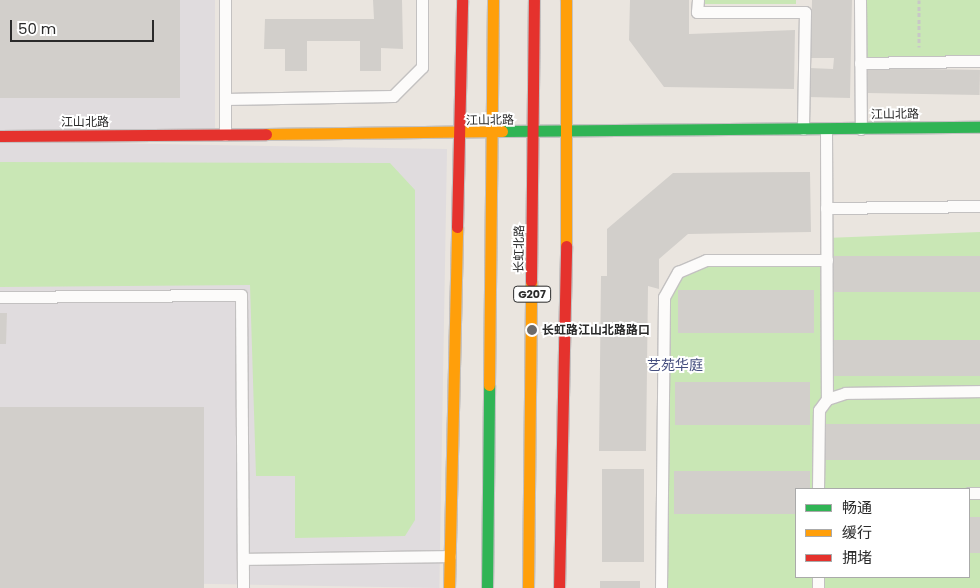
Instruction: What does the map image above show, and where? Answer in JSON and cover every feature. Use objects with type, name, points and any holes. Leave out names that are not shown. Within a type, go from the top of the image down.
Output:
[{"type":"main road","points":[[450,588],[461,134],[462,0]]},
{"type":"main road","points":[[487,588],[493,0]]},
{"type":"main road","name":"长虹北路","points":[[528,588],[534,0]]},
{"type":"main road","points":[[559,588],[568,131],[566,0]]},
{"type":"main road","name":"江山北路","points":[[0,136],[492,134],[568,131],[980,127]]},
{"type":"lane","points":[[225,0],[225,135]]},
{"type":"lane","points":[[225,99],[392,96],[422,67],[422,0]]},
{"type":"lane","points":[[698,0],[697,12],[804,12],[803,129]]},
{"type":"lane","points":[[860,0],[862,128]]},
{"type":"lane","points":[[860,63],[980,61]]},
{"type":"lane","points":[[818,488],[819,410],[827,399],[826,129]]},
{"type":"lane","points":[[826,208],[980,206]]},
{"type":"lane","points":[[661,588],[664,297],[678,272],[706,260],[827,260]]},
{"type":"lane","points":[[0,297],[241,295],[243,588]]},
{"type":"lane","points":[[827,399],[846,393],[980,390]]},
{"type":"lane","points":[[243,559],[450,556]]},
{"type":"path","points":[[919,0],[920,62]]},
{"type":"shaded area","points":[[0,0],[215,0],[215,136],[0,136]]},
{"type":"shaded area","points":[[0,141],[447,149],[439,588],[0,580]]},
{"type":"green space","points":[[705,0],[796,0],[796,4],[705,4]]},
{"type":"green space","points":[[860,0],[980,0],[980,63],[860,63]]},
{"type":"green space","points":[[0,162],[390,163],[415,190],[415,520],[405,536],[295,538],[295,476],[256,476],[250,285],[0,287]]},
{"type":"green space","points":[[980,232],[980,588],[661,588],[664,297],[678,272],[706,260],[826,260],[826,238]]},
{"type":"building","points":[[0,0],[180,0],[180,98],[0,98]]},
{"type":"building","points":[[373,0],[402,0],[403,49],[381,48],[381,71],[360,71],[360,41],[307,41],[307,71],[285,71],[285,49],[264,49],[265,19],[374,19]]},
{"type":"building","points":[[630,0],[689,0],[689,34],[795,30],[794,89],[664,87],[629,40]]},
{"type":"building","points":[[812,0],[852,0],[850,98],[808,97],[809,68],[833,69],[834,58],[811,58]]},
{"type":"building","points":[[868,68],[980,70],[980,95],[868,93]]},
{"type":"building","points":[[810,172],[811,232],[688,234],[659,259],[659,289],[648,286],[646,451],[599,451],[601,276],[607,276],[607,229],[673,173]]},
{"type":"building","points":[[831,256],[980,256],[980,292],[831,292]]},
{"type":"building","points":[[678,290],[814,290],[814,333],[678,333]]},
{"type":"building","points":[[0,313],[7,313],[6,344],[0,344]]},
{"type":"building","points":[[834,340],[980,340],[980,376],[834,376]]},
{"type":"building","points":[[675,382],[810,382],[810,425],[675,425]]},
{"type":"building","points":[[0,407],[204,407],[204,588],[0,588]]},
{"type":"building","points":[[825,424],[980,424],[980,460],[825,460]]},
{"type":"building","points":[[602,469],[644,469],[644,562],[602,562]]},
{"type":"building","points":[[674,471],[810,471],[810,488],[795,488],[795,514],[674,514]]},
{"type":"building","points":[[970,517],[980,517],[980,553],[970,553]]},
{"type":"building","points":[[600,581],[640,581],[640,588],[600,588]]},
{"type":"traffic: fast","points":[[502,131],[980,127]]},
{"type":"traffic: fast","points":[[487,588],[489,385]]},
{"type":"traffic: slow","points":[[489,385],[493,0]]},
{"type":"traffic: slow","points":[[566,0],[566,246]]},
{"type":"traffic: slow","points":[[266,134],[502,131]]},
{"type":"traffic: slow","points":[[449,588],[457,227]]},
{"type":"traffic: slow","points":[[528,588],[531,281]]},
{"type":"traffic: jam","points":[[457,227],[462,0]]},
{"type":"traffic: jam","points":[[531,281],[534,0]]},
{"type":"traffic: jam","points":[[0,136],[266,134]]},
{"type":"traffic: jam","points":[[559,588],[566,246]]},
{"type":"place","name":"长虹路江山北路路口","points":[[532,330]]},
{"type":"district","name":"艺苑华庭","points":[[675,365]]}]
